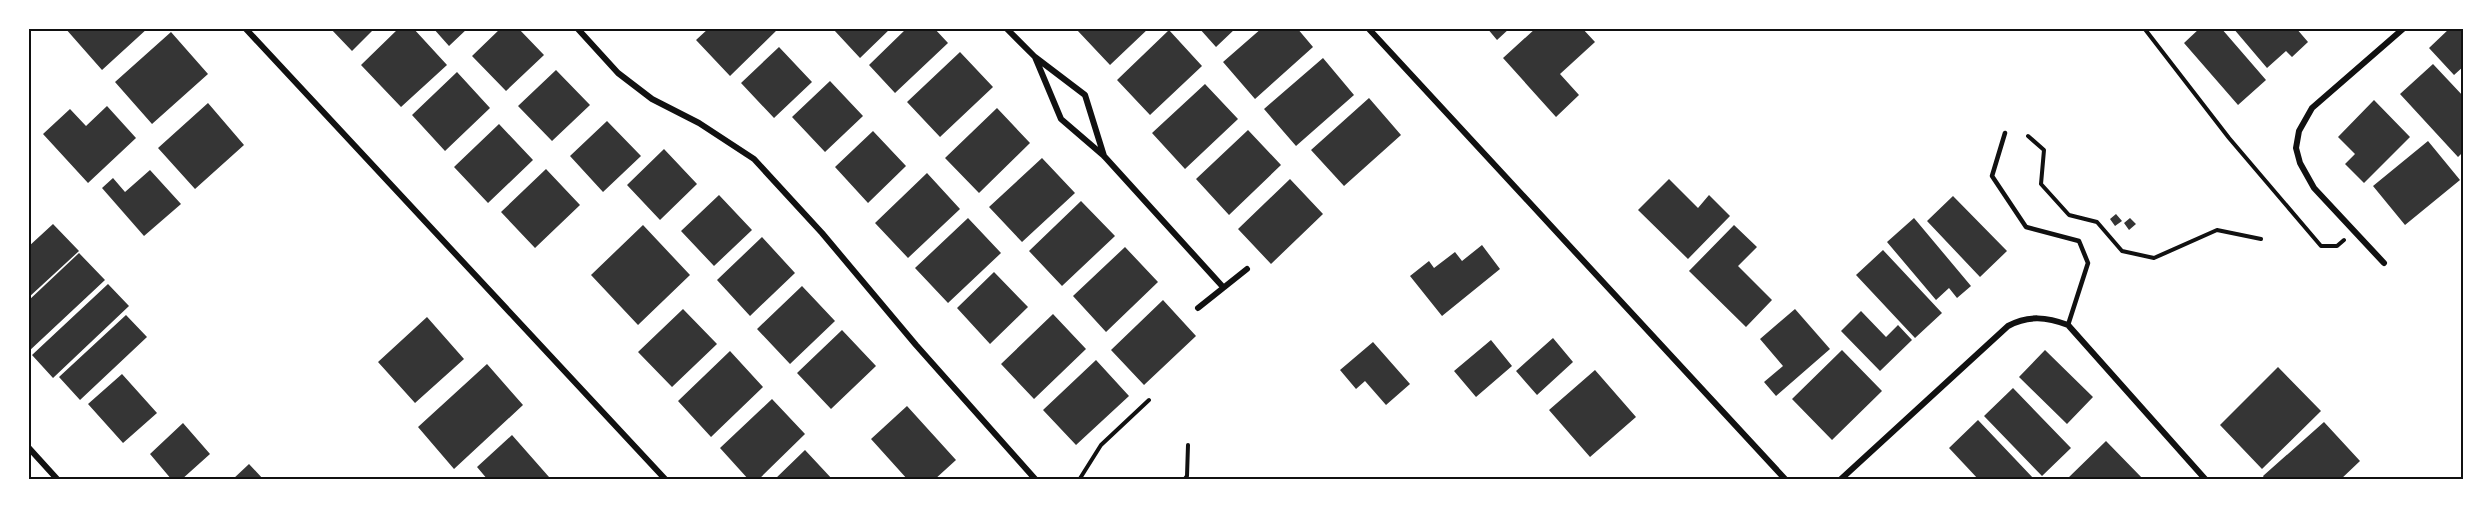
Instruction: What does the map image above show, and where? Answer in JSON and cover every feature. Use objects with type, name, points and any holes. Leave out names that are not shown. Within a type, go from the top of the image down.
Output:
[{"type":"street","points":[[245,28],[666,480]]},
{"type":"street","points":[[577,28],[618,73],[652,99],[699,123],[754,159],[822,233],[916,345],[1036,480]]},
{"type":"street","points":[[1006,28],[1035,57],[1085,94],[1104,156]]},
{"type":"street","points":[[1368,28],[1786,480]]},
{"type":"street","points":[[2384,263],[2314,188],[2300,163],[2296,148],[2299,131],[2312,108],[2404,28]]},
{"type":"street","points":[[1035,57],[1061,119],[1104,156],[1223,286]]},
{"type":"street","points":[[1198,308],[1247,269]]},
{"type":"street","points":[[1840,480],[2008,326],[2020,320],[2033,318],[2051,318],[2068,325],[2206,480]]},
{"type":"street","points":[[28,447],[58,480]]},
{"type":"lane","points":[[2005,133],[1992,176],[2026,227],[2079,241],[2088,262],[2068,325]]},
{"type":"path","points":[[2144,28],[2229,138],[2321,246],[2337,246],[2355,231]]},
{"type":"path","points":[[2028,136],[2044,150],[2041,184],[2069,215],[2097,222],[2122,251],[2154,258],[2217,230],[2261,239]]},
{"type":"path","points":[[1080,479],[1101,445],[1149,400]]},
{"type":"path","points":[[1184,480],[1187,476],[1188,445]]},
{"type":"building","points":[[65,28],[148,28],[102,70]]},
{"type":"building","points":[[330,28],[375,28],[352,51]]},
{"type":"building","points":[[399,28],[413,28],[447,65],[401,107],[361,65]]},
{"type":"building","points":[[433,28],[468,28],[449,46]]},
{"type":"building","points":[[501,28],[518,28],[544,55],[506,91],[472,56]]},
{"type":"building","points":[[709,28],[779,28],[730,76],[696,40]]},
{"type":"building","points":[[835,28],[891,28],[860,58],[834,30]]},
{"type":"building","points":[[907,28],[934,28],[948,43],[895,93],[869,65]]},
{"type":"building","points":[[1079,28],[1149,28],[1110,65],[1077,30]]},
{"type":"building","points":[[1199,28],[1236,28],[1216,47]]},
{"type":"building","points":[[1262,28],[1297,28],[1313,47],[1255,99],[1223,62]]},
{"type":"building","points":[[1487,28],[1510,28],[1497,40]]},
{"type":"building","points":[[1536,28],[1582,28],[1595,42],[1560,74],[1579,95],[1556,117],[1503,58]]},
{"type":"building","points":[[2200,28],[2221,28],[2266,80],[2238,105],[2184,43]]},
{"type":"building","points":[[2233,28],[2296,28],[2308,42],[2292,57],[2286,51],[2267,68]]},
{"type":"building","points":[[2450,28],[2464,28],[2464,66],[2454,75],[2429,48]]},
{"type":"building","points":[[1169,30],[1202,66],[1150,115],[1117,80]]},
{"type":"building","points":[[171,32],[208,74],[152,124],[115,82]]},
{"type":"building","points":[[779,47],[812,82],[774,118],[741,83]]},
{"type":"building","points":[[960,52],[993,87],[940,137],[907,102]]},
{"type":"building","points":[[1323,58],[1354,95],[1296,146],[1264,109]]},
{"type":"building","points":[[2433,64],[2464,97],[2464,151],[2458,157],[2400,94]]},
{"type":"building","points":[[556,70],[590,105],[552,141],[518,106]]},
{"type":"building","points":[[457,72],[490,108],[445,151],[412,115]]},
{"type":"building","points":[[830,81],[863,116],[825,152],[792,117]]},
{"type":"building","points":[[1205,84],[1238,119],[1185,169],[1152,133]]},
{"type":"building","points":[[1369,98],[1401,135],[1344,186],[1311,150]]},
{"type":"building","points":[[2374,100],[2410,137],[2364,183],[2345,164],[2355,154],[2338,137]]},
{"type":"building","points":[[208,103],[244,145],[195,189],[158,148]]},
{"type":"building","points":[[107,106],[136,138],[88,183],[43,134],[70,109],[86,126]]},
{"type":"building","points":[[997,108],[1030,143],[979,193],[945,158]]},
{"type":"building","points":[[607,121],[641,156],[603,192],[570,156]]},
{"type":"building","points":[[499,124],[533,160],[488,203],[454,167]]},
{"type":"building","points":[[1248,130],[1281,165],[1229,215],[1196,179]]},
{"type":"building","points":[[873,131],[906,166],[868,203],[835,167]]},
{"type":"building","points":[[2428,141],[2460,180],[2405,225],[2373,186]]},
{"type":"building","points":[[664,149],[697,184],[660,220],[627,185]]},
{"type":"building","points":[[1042,158],[1075,193],[1022,242],[989,207]]},
{"type":"building","points":[[546,169],[580,205],[535,248],[501,212]]},
{"type":"building","points":[[150,170],[181,204],[144,236],[102,188],[113,178],[125,192]]},
{"type":"building","points":[[927,173],[960,209],[908,258],[875,223]]},
{"type":"building","points":[[1290,179],[1323,214],[1271,264],[1238,229]]},
{"type":"building","points":[[1669,179],[1698,208],[1709,195],[1730,216],[1688,259],[1638,210]]},
{"type":"building","points":[[719,195],[752,230],[714,266],[681,231]]},
{"type":"building","points":[[1953,196],[2007,251],[1980,277],[1927,221]]},
{"type":"building","points":[[1081,201],[1115,236],[1062,286],[1029,251]]},
{"type":"building","points":[[2116,214],[2122,221],[2115,226],[2110,219]]},
{"type":"building","points":[[968,218],[1001,253],[948,303],[915,268]]},
{"type":"building","points":[[1914,218],[1971,286],[1957,298],[1949,288],[1936,300],[1887,242]]},
{"type":"building","points":[[2130,218],[2136,224],[2129,230],[2124,223]]},
{"type":"building","points":[[53,224],[79,251],[28,298],[28,247]]},
{"type":"building","points":[[643,225],[690,275],[638,325],[591,275]]},
{"type":"building","points":[[1734,225],[1757,247],[1738,266],[1772,300],[1746,327],[1689,271]]},
{"type":"building","points":[[762,237],[795,273],[750,316],[717,280]]},
{"type":"building","points":[[1482,245],[1500,269],[1442,316],[1410,276],[1429,261],[1434,268],[1455,252],[1462,261]]},
{"type":"building","points":[[1125,247],[1158,282],[1106,332],[1073,296]]},
{"type":"building","points":[[1883,250],[1942,313],[1915,338],[1856,275]]},
{"type":"building","points":[[79,253],[105,280],[28,352],[28,301]]},
{"type":"building","points":[[994,272],[1028,307],[990,344],[957,308]]},
{"type":"building","points":[[108,284],[129,306],[53,378],[32,355]]},
{"type":"building","points":[[802,286],[835,321],[790,364],[757,329]]},
{"type":"building","points":[[1163,300],[1196,336],[1144,385],[1111,350]]},
{"type":"building","points":[[683,309],[717,344],[672,387],[638,352]]},
{"type":"building","points":[[1795,309],[1830,349],[1776,396],[1764,382],[1783,366],[1760,339]]},
{"type":"building","points":[[1861,311],[1886,337],[1898,325],[1912,340],[1880,371],[1841,331]]},
{"type":"building","points":[[1053,314],[1086,349],[1034,399],[1001,364]]},
{"type":"building","points":[[126,315],[147,337],[80,400],[59,377]]},
{"type":"building","points":[[427,317],[464,359],[415,403],[378,362]]},
{"type":"building","points":[[842,330],[876,366],[831,409],[797,373]]},
{"type":"building","points":[[1553,338],[1573,362],[1537,395],[1516,371]]},
{"type":"building","points":[[1491,340],[1512,366],[1476,397],[1454,371]]},
{"type":"building","points":[[1373,342],[1410,384],[1386,405],[1365,381],[1356,389],[1340,370]]},
{"type":"building","points":[[1842,350],[1882,391],[1832,440],[1792,399]]},
{"type":"building","points":[[2045,350],[2093,397],[2067,424],[2019,377]]},
{"type":"building","points":[[730,351],[763,387],[711,437],[678,401]]},
{"type":"building","points":[[1096,360],[1129,396],[1076,445],[1043,410]]},
{"type":"building","points":[[487,364],[523,405],[454,469],[418,427]]},
{"type":"building","points":[[2278,367],[2321,411],[2262,469],[2220,425]]},
{"type":"building","points":[[1595,370],[1636,417],[1590,457],[1549,410]]},
{"type":"building","points":[[122,374],[157,413],[123,443],[88,404]]},
{"type":"building","points":[[2013,388],[2071,448],[2042,476],[1984,416]]},
{"type":"building","points":[[772,399],[805,434],[758,480],[749,480],[720,448]]},
{"type":"building","points":[[907,406],[956,460],[934,480],[908,480],[871,439]]},
{"type":"building","points":[[1978,420],[2035,480],[1979,480],[1949,448]]},
{"type":"building","points":[[2324,422],[2360,461],[2340,480],[2265,480],[2263,476]]},
{"type":"building","points":[[183,423],[210,454],[181,480],[172,480],[150,454]]},
{"type":"building","points":[[512,435],[549,477],[546,480],[488,480],[477,467]]},
{"type":"building","points":[[2106,441],[2144,480],[2066,480]]},
{"type":"building","points":[[805,450],[833,480],[774,480]]},
{"type":"building","points":[[249,464],[264,480],[232,480]]}]
